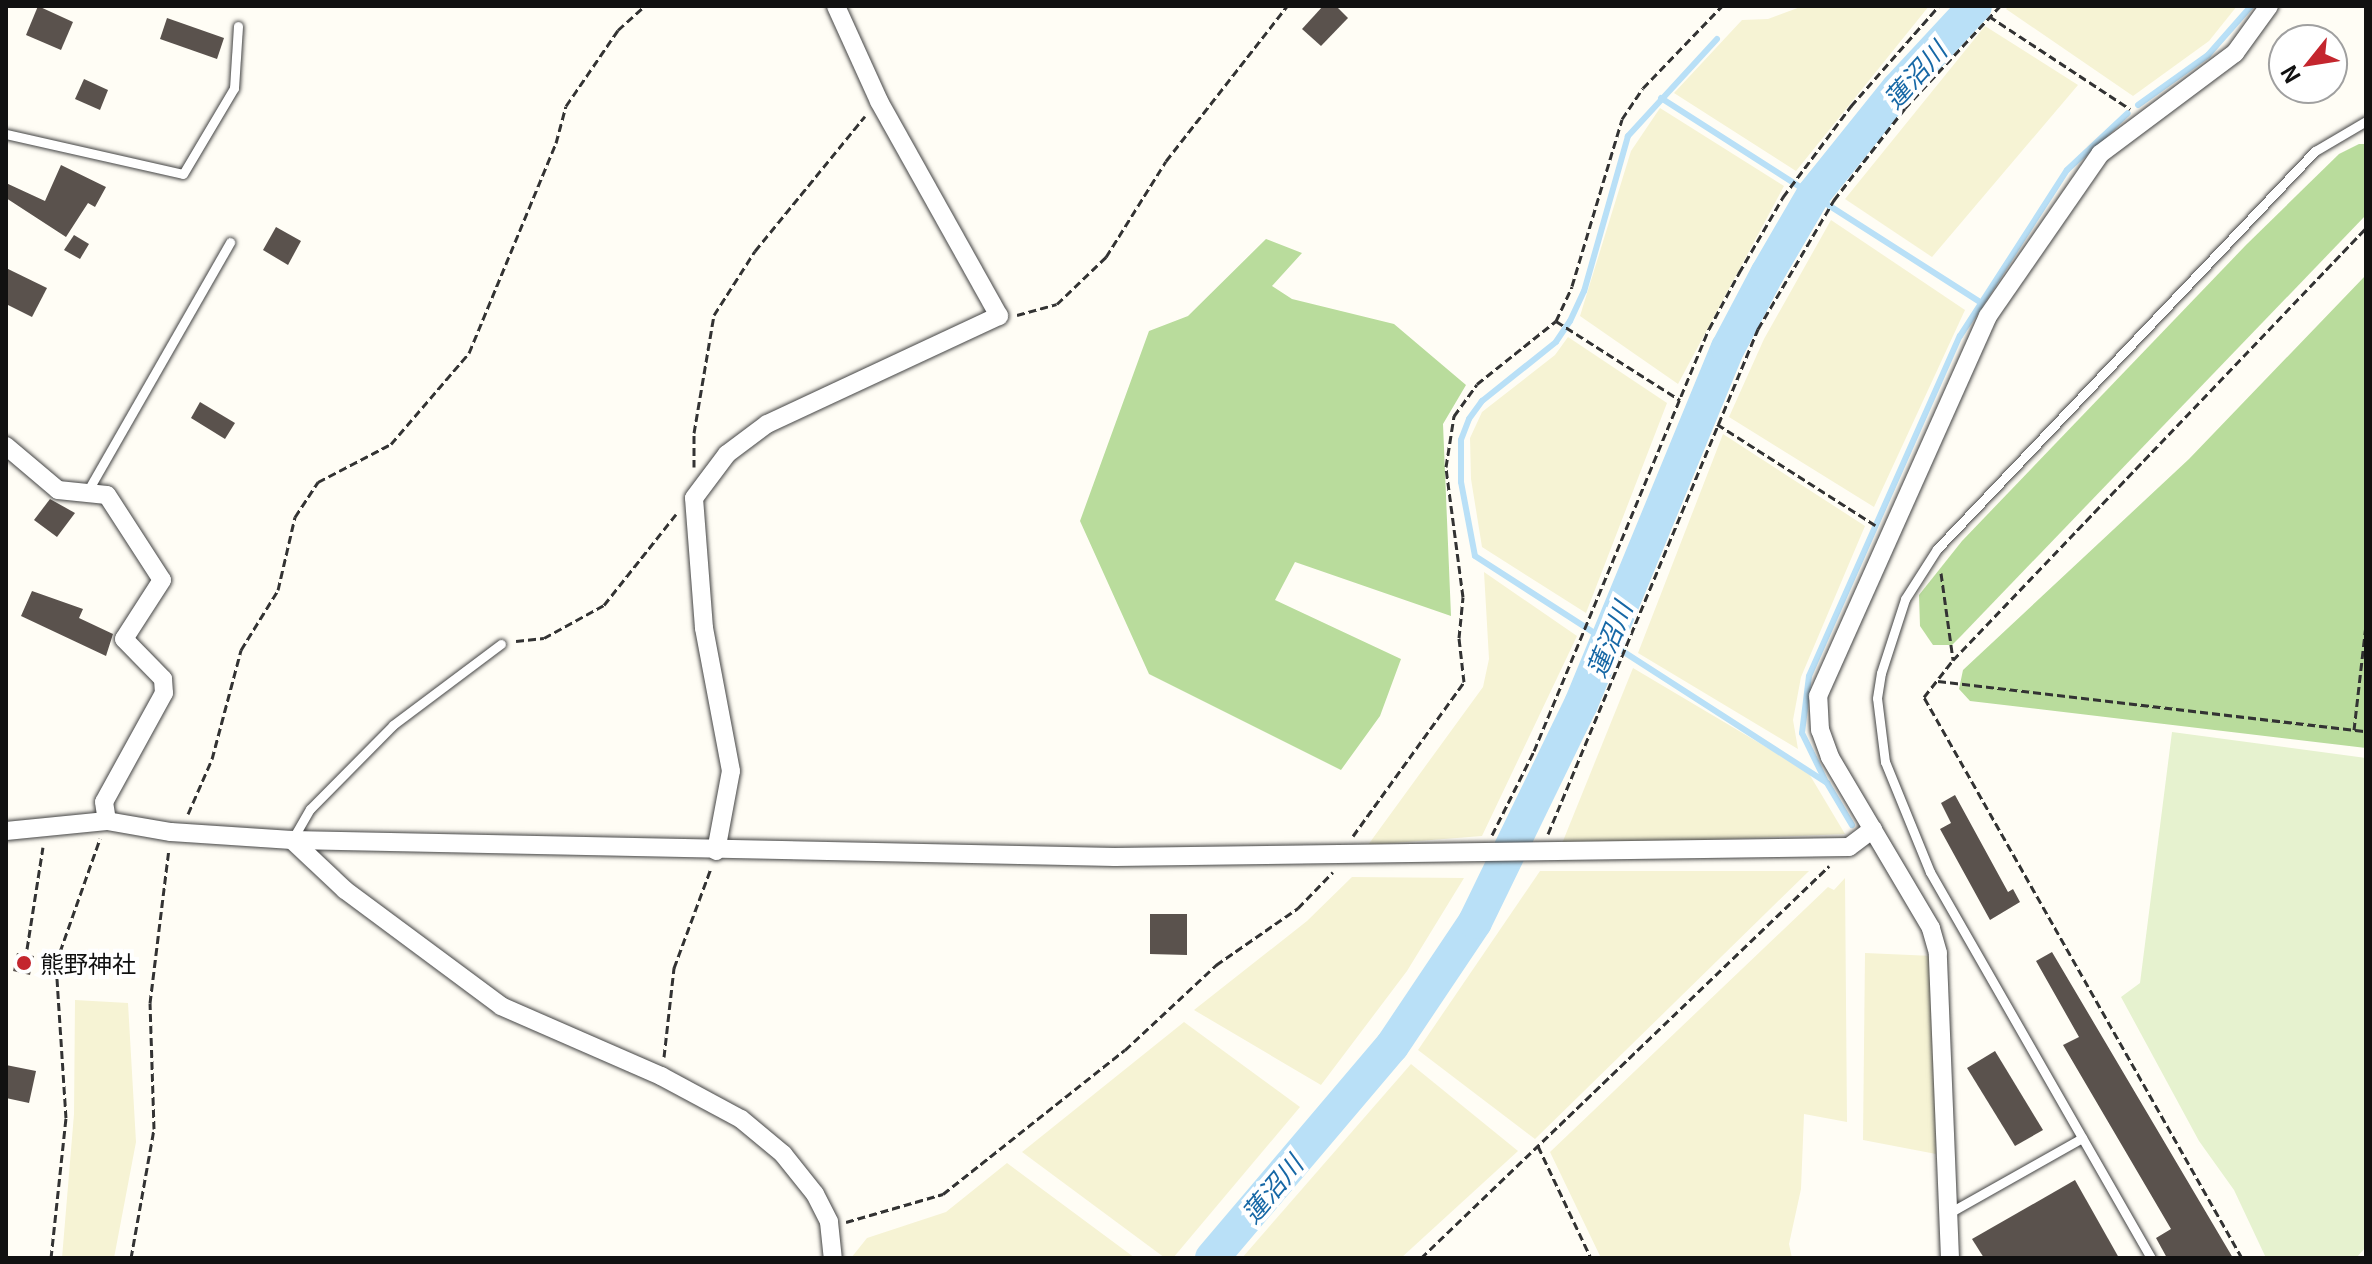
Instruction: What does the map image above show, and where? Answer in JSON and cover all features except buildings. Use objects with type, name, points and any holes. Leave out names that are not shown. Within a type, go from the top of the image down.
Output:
[{"type":"street","points":[[716,851],[731,771],[704,628],[694,498],[727,454],[767,424],[999,316],[879,101],[836,6]]},
{"type":"street","points":[[1950,1258],[1938,953],[1931,928],[1830,757],[1820,730],[1818,696],[1988,316],[2082,175],[2144,118],[2235,53],[2269,6]]},
{"type":"street","points":[[6,446],[58,490],[107,495],[162,580],[124,639],[163,679],[164,693],[104,802],[107,821]]},
{"type":"street","points":[[6,831],[107,821],[176,832],[292,840],[716,851],[1348,856],[1849,847],[1873,829]]},
{"type":"street","points":[[292,840],[345,890],[501,1006],[661,1076],[741,1119],[783,1154],[829,1222],[833,1258]]},
{"type":"lane","points":[[6,134],[183,174],[234,88],[238,26]]},
{"type":"lane","points":[[2151,1258],[1967,944],[1895,796],[1885,762],[1877,698],[1881,673],[1905,599],[1937,549],[2315,151],[2366,121]]},
{"type":"lane","points":[[87,492],[230,242]]},
{"type":"lane","points":[[292,840],[310,809],[393,725],[501,644]]},
{"type":"lane","points":[[1948,1213],[2082,1138]]},
{"type":"path","points":[[131,1258],[154,1129],[150,1003],[176,832],[212,759],[241,650],[278,590],[295,517],[318,482],[391,444],[469,353],[556,143],[566,106],[618,30],[645,6]]},
{"type":"path","points":[[999,316],[1033,314],[1057,304],[1106,257],[1166,161],[1287,6]]},
{"type":"path","points":[[829,1222],[851,1222],[943,1194],[1125,1050],[1216,965],[1298,908],[1348,856],[1347,844],[1464,682],[1459,638],[1463,597],[1446,467],[1454,416],[1477,384],[1556,321],[1572,286],[1622,119],[1643,88],[1722,6]]},
{"type":"path","points":[[1489,855],[1709,329],[1783,197],[1870,82],[1939,6]]},
{"type":"path","points":[[1534,855],[1619,665],[1758,329],[1808,239],[1905,108],[2000,6]]},
{"type":"path","points":[[1989,16],[2144,118]]},
{"type":"path","points":[[501,644],[544,638],[604,605],[681,508],[694,498],[694,433],[714,315],[819,168],[879,101]]},
{"type":"path","points":[[2242,1258],[1924,697],[1953,660],[2366,228]]},
{"type":"path","points":[[1556,321],[1680,400]]},
{"type":"path","points":[[1717,424],[1869,521]]},
{"type":"path","points":[[1937,549],[1953,660]]},
{"type":"path","points":[[2354,730],[2366,624]]},
{"type":"path","points":[[1938,681],[2366,731]]},
{"type":"path","points":[[51,1258],[66,1118],[56,963],[107,821]]},
{"type":"path","points":[[27,949],[46,827]]},
{"type":"path","points":[[1421,1258],[1849,847]]},
{"type":"path","points":[[661,1076],[674,968],[716,851]]},
{"type":"path","points":[[1538,1146],[1591,1258]]},
{"type":"shaded area","points":[[1803,6],[1929,6],[1796,171],[1674,93],[1742,20],[1768,19]]},
{"type":"shaded area","points":[[2009,6],[2237,6],[2209,41],[2133,96],[2006,9]]},
{"type":"shaded area","points":[[1985,26],[2078,85],[1932,257],[1845,199]]},
{"type":"shaded area","points":[[1660,108],[1784,186],[1678,384],[1580,316],[1631,151]]},
{"type":"shaded area","points":[[1831,220],[1965,310],[1874,507],[1729,417],[1764,339]]},
{"type":"shaded area","points":[[1568,337],[1667,403],[1586,613],[1482,547],[1471,479],[1470,438],[1482,412],[1555,355]]},
{"type":"shaded area","points":[[1723,434],[1865,526],[1801,677],[1793,720],[1798,749],[1638,653]]},
{"type":"shaded area","points":[[1484,572],[1577,636],[1482,836],[1368,845],[1483,687],[1489,659]]},
{"type":"shaded area","points":[[1633,668],[1808,772],[1845,834],[1561,846]]},
{"type":"shaded area","points":[[1540,871],[1809,871],[1535,1139],[1418,1050]]},
{"type":"shaded area","points":[[1352,877],[1464,878],[1407,971],[1321,1085],[1194,1010],[1307,921]]},
{"type":"shaded area","points":[[1845,878],[1847,1122],[1804,1114],[1801,1189],[1789,1244],[1792,1258],[1601,1258],[1550,1152],[1828,887],[1834,890]]},
{"type":"shaded area","points":[[1865,953],[1933,956],[1936,1154],[1863,1140]]},
{"type":"shaded area","points":[[75,1000],[128,1003],[136,1142],[114,1258],[62,1258],[74,1114]]},
{"type":"shaded area","points":[[1184,1022],[1300,1107],[1173,1258],[1165,1258],[1022,1152]]},
{"type":"shaded area","points":[[1411,1064],[1518,1151],[1401,1258],[1242,1258]]},
{"type":"shaded area","points":[[1007,1163],[1135,1258],[851,1258],[867,1238],[946,1212]]},
{"type":"green space","points":[[2359,144],[2366,144],[2366,215],[1952,645],[1933,645],[1920,626],[1919,595],[1962,541],[2246,245],[2339,154]]},
{"type":"green space","points":[[1266,239],[1302,253],[1272,286],[1292,299],[1394,324],[1466,385],[1443,424],[1451,616],[1295,562],[1275,600],[1401,659],[1380,716],[1341,770],[1149,674],[1080,521],[1149,331],[1188,316]]},
{"type":"green space","points":[[2366,275],[2366,748],[1970,701],[1959,689],[1963,670],[2189,459]]},
{"type":"green space","points":[[2172,732],[2366,758],[2366,1247],[2356,1258],[2266,1258],[2234,1190],[2199,1141],[2121,997],[2140,983]]},
{"type":"waterway","name":"蓮沼川","points":[[1212,1258],[1392,1046],[1475,922],[1581,704],[1728,348],[1767,274],[1813,195],[1898,89],[1975,6]]},
{"type":"waterway","points":[[2138,105],[2208,55],[2251,6]]},
{"type":"waterway","points":[[1717,39],[1628,136],[1584,291],[1570,321],[1556,342],[1482,401],[1469,419],[1461,440],[1461,482],[1475,556],[1827,783],[1852,825]]},
{"type":"waterway","points":[[1661,98],[1979,301]]},
{"type":"waterway","points":[[1825,780],[1802,733],[1809,676],[1960,336],[2067,170],[2128,113]]},
{"type":"place","name":"熊野神社","points":[[24,963]]}]
